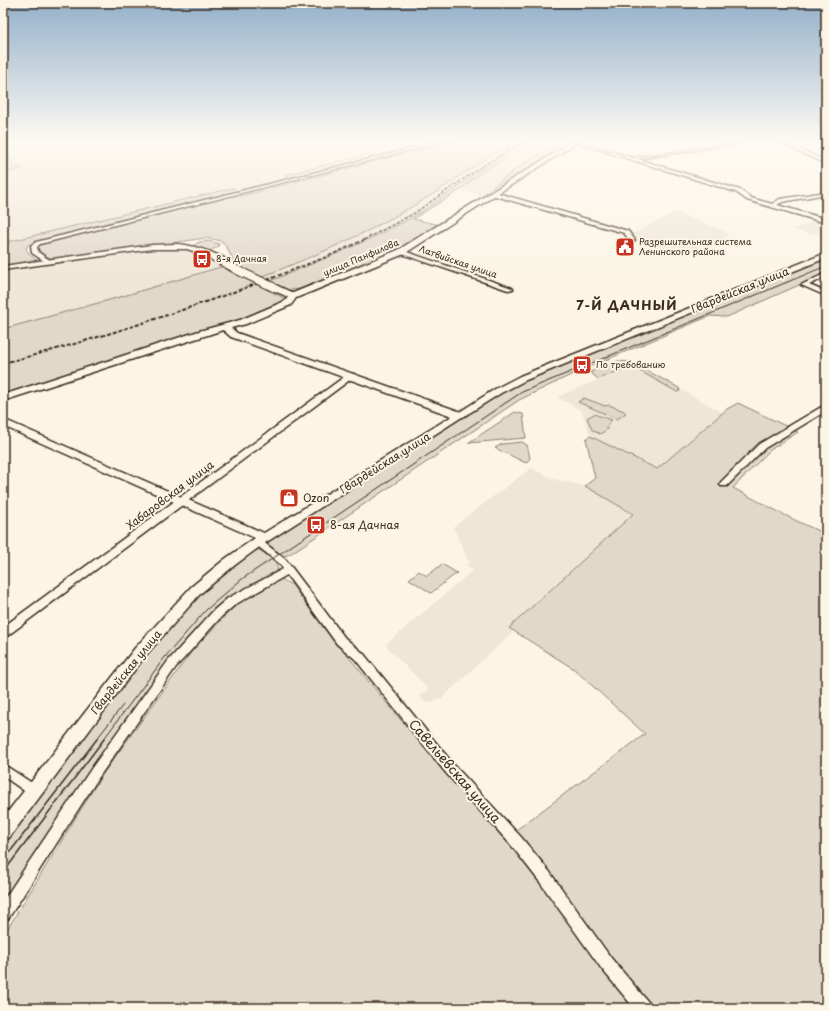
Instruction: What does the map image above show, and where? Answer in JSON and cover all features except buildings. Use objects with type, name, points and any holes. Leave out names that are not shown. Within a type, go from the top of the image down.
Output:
[{"type":"main road","name":"улица Панфилова","points":[[3,398],[202,333],[225,327],[281,306],[288,303],[293,296],[401,252],[502,189]]},
{"type":"main road","points":[[3,268],[152,247],[188,247],[202,252],[293,296]]},
{"type":"main road","points":[[225,327],[234,335],[460,415]]},
{"type":"main road","name":"Гвардейская улица","points":[[3,832],[140,652],[196,590],[230,562],[261,540],[460,415]]},
{"type":"main road","points":[[3,422],[250,530],[261,540]]},
{"type":"street","points":[[49,262],[35,253],[34,246],[38,242],[250,189]]},
{"type":"street","points":[[732,189],[738,191],[749,199],[826,221]]},
{"type":"street","points":[[773,206],[780,201],[826,193]]},
{"type":"street","points":[[494,194],[626,232],[632,240]]},
{"type":"street","name":"Латвийская улица","points":[[401,252],[510,289]]},
{"type":"street","name":"Гвардейская улица","points":[[460,415],[498,391],[524,378],[824,258]]},
{"type":"street","points":[[826,275],[804,285],[826,294]]},
{"type":"street","name":"Хабаровская улица","points":[[3,633],[351,376]]},
{"type":"street","points":[[724,484],[762,446],[826,408]]},
{"type":"street","name":"Савельевская улица","points":[[261,540],[283,562],[341,641],[359,656],[450,769],[516,841],[544,876],[606,963],[644,1008]]},
{"type":"street","points":[[3,914],[95,773],[172,664],[218,613],[232,601],[288,570]]},
{"type":"street","points":[[3,769],[34,791]]},
{"type":"shaded area","points":[[3,189],[228,189],[3,243]]},
{"type":"shaded area","points":[[228,189],[235,189],[238,191],[34,242],[28,245],[26,249],[36,260],[31,263],[3,267],[3,243]]},
{"type":"shaded area","points":[[267,189],[440,189],[371,229],[328,250],[261,277],[235,264],[222,241],[206,238],[58,259],[41,253],[38,247],[46,241],[235,194],[241,196]]},
{"type":"shaded area","points":[[432,189],[452,189],[410,218],[352,247],[270,281],[261,277],[311,258]]},
{"type":"shaded area","points":[[454,189],[461,189],[413,219],[440,225],[396,251],[300,289],[289,290],[276,286],[277,285],[270,281],[392,228],[439,200]]},
{"type":"shaded area","points":[[460,189],[490,189],[480,195],[458,191]]},
{"type":"shaded area","points":[[490,189],[496,189],[487,195],[484,194]]},
{"type":"shaded area","points":[[675,212],[724,231],[729,236],[675,255],[638,240],[632,234]]},
{"type":"shaded area","points":[[818,220],[826,223],[826,229],[810,235],[793,229]]},
{"type":"shaded area","points":[[209,241],[219,244],[218,247],[209,251],[193,246],[199,242]]},
{"type":"shaded area","points":[[172,248],[191,251],[224,266],[120,297],[3,329],[3,270],[150,249]]},
{"type":"shaded area","points":[[816,262],[826,263],[826,273],[727,317],[710,316],[575,373],[519,400],[290,554],[285,556],[274,550],[268,544],[270,540],[501,393],[526,380]]},
{"type":"shaded area","points":[[224,266],[229,271],[286,299],[264,311],[240,320],[192,334],[3,396],[3,329],[120,297]]},
{"type":"shaded area","points":[[618,361],[631,362],[679,388],[680,391],[677,392],[631,366],[598,379],[590,372]]},
{"type":"shaded area","points":[[635,364],[723,413],[657,469],[590,436],[582,411],[557,397]]},
{"type":"shaded area","points":[[584,398],[605,406],[609,405],[626,413],[617,419],[578,402]]},
{"type":"shaded area","points":[[738,403],[798,432],[770,450],[733,488],[826,534],[826,1008],[3,1008],[3,936],[102,775],[195,647],[236,605],[280,578],[292,585],[335,643],[352,661],[438,765],[504,839],[645,734],[574,669],[509,628],[633,514],[585,486],[595,478],[586,439],[590,436],[657,469],[727,409]]},
{"type":"shaded area","points":[[515,412],[523,414],[526,438],[468,443]]},
{"type":"shaded area","points":[[594,414],[612,420],[605,427],[608,429],[600,434],[592,430],[587,418]]},
{"type":"shaded area","points":[[522,442],[527,445],[530,458],[526,463],[495,448],[502,444]]},
{"type":"shaded area","points":[[531,468],[556,480],[585,486],[633,514],[509,628],[514,631],[441,699],[426,703],[419,696],[428,689],[385,645],[473,570],[466,565],[469,562],[453,527]]},
{"type":"shaded area","points":[[259,550],[275,562],[277,565],[277,572],[238,595],[178,658],[3,919],[3,841],[145,653],[201,592],[252,551]]},
{"type":"shaded area","points":[[442,564],[457,573],[431,593],[409,579],[419,571],[427,576]]},
{"type":"tram line","points":[[103,740],[165,657],[206,610],[242,579],[522,392],[826,266]]},
{"type":"tram line","points":[[96,740],[123,705]]},
{"type":"tram line","points":[[3,861],[97,739]]},
{"type":"tram line","points":[[3,873],[104,739]]},
{"type":"railway","points":[[365,239],[413,214],[449,189]]},
{"type":"railway","points":[[267,280],[331,255],[365,239]]},
{"type":"railway","points":[[3,363],[131,327],[256,284]]},
{"type":"place","name":"Разрешительная система Ленинского района","points":[[625,247]]},
{"type":"place","name":"8-я Дачная","points":[[202,259]]},
{"type":"place","name":"По требованию","points":[[582,365]]},
{"type":"place","name":"Ozon","points":[[289,498]]},
{"type":"place","name":"8-ая Дачная","points":[[316,525]]},
{"type":"district","name":"7-Й ДАЧНЫЙ","points":[[627,305]]}]
